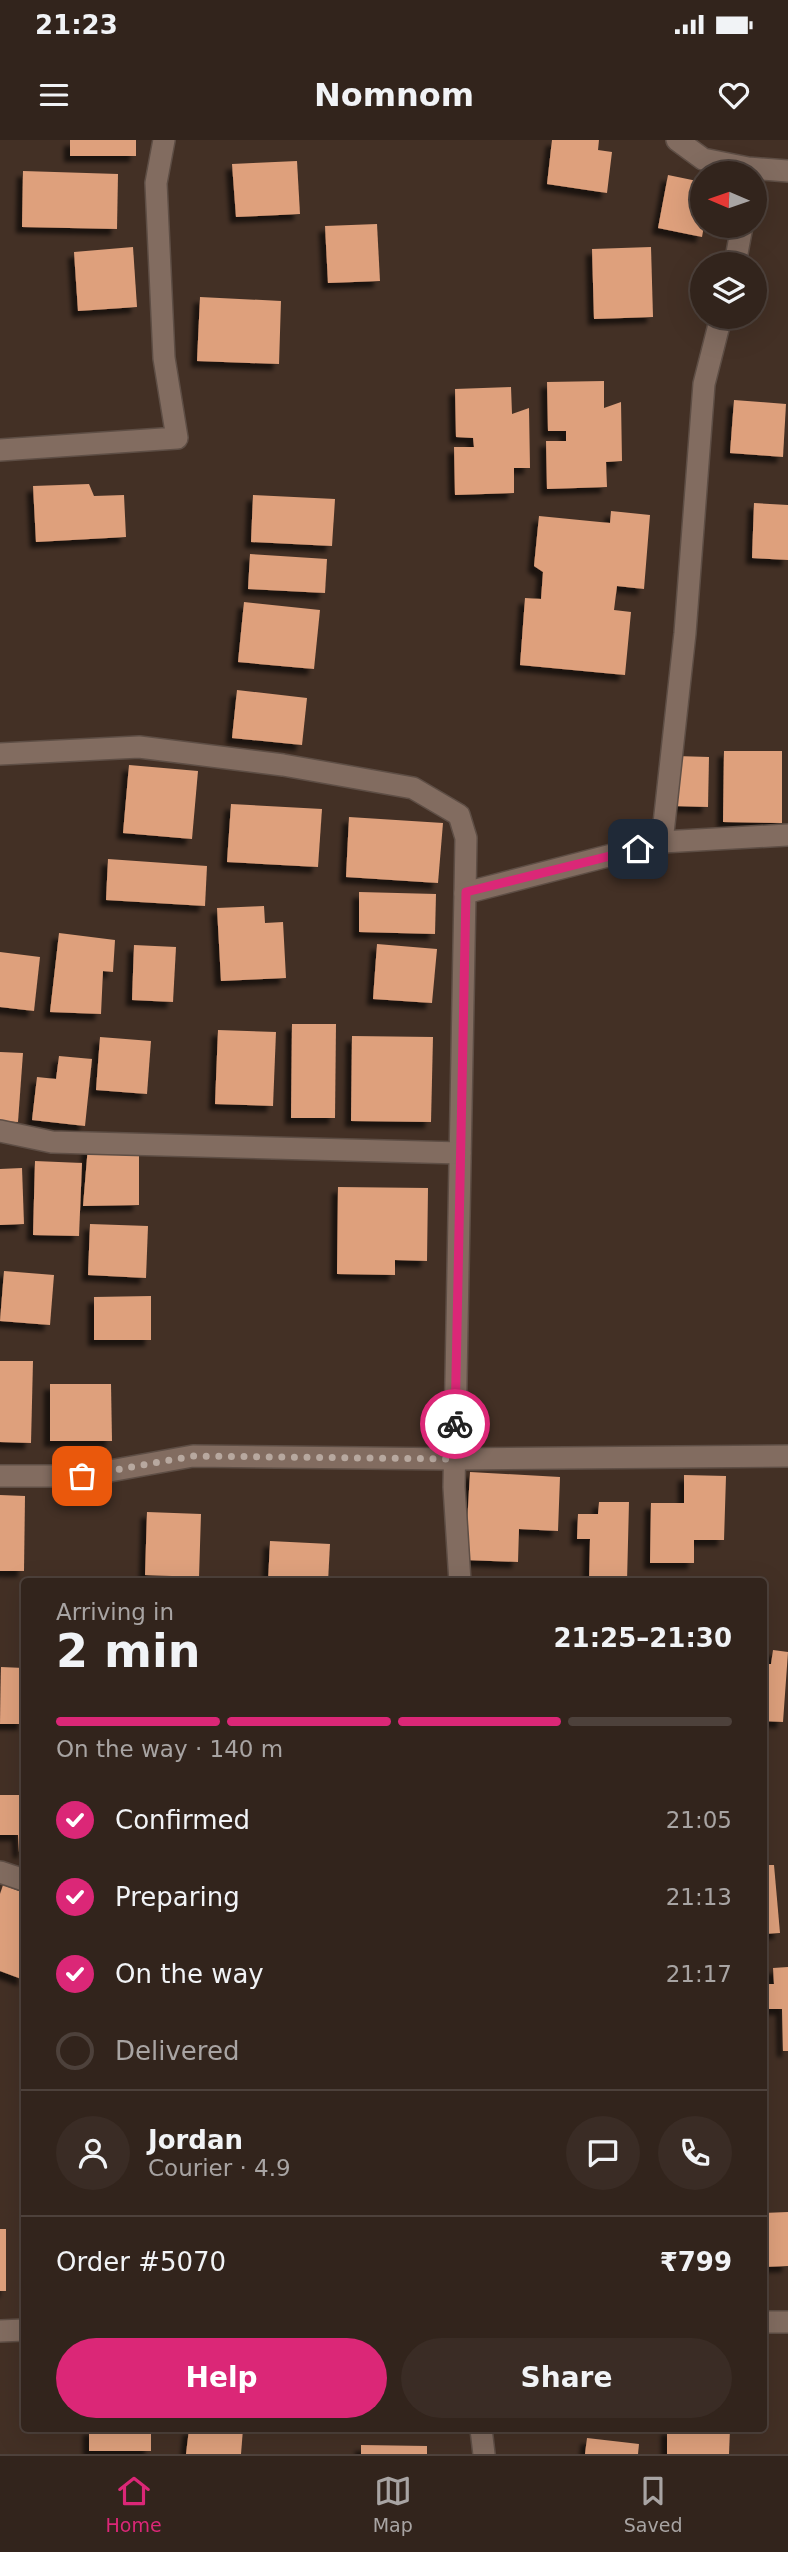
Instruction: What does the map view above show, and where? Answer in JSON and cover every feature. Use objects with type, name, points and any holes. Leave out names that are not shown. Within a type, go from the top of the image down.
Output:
[{"type":"street","points":[[0,450],[177,438],[164,358],[156,183],[164,140]]},
{"type":"street","points":[[677,140],[703,159],[710,161]]},
{"type":"street","points":[[767,171],[788,171]]},
{"type":"street","points":[[662,842],[685,633],[704,384],[718,329]]},
{"type":"street","points":[[0,754],[139,747],[283,765],[413,788],[459,815],[466,838],[454,1459],[460,1578]]},
{"type":"street","points":[[466,892],[662,842],[788,835]]},
{"type":"street","points":[[0,1131],[52,1142],[460,1153]]},
{"type":"street","points":[[0,1476],[82,1476],[193,1456],[454,1459],[788,1456]]},
{"type":"street","points":[[0,1872],[21,1879]]},
{"type":"street","points":[[767,2322],[788,2322]]},
{"type":"street","points":[[0,2331],[21,2330]]},
{"type":"street","points":[[481,2432],[484,2454]]},
{"type":"building","points":[[70,140],[136,140],[136,156],[70,156]]},
{"type":"building","points":[[552,140],[599,140],[598,150],[612,152],[607,193],[547,184]]},
{"type":"building","points":[[297,161],[300,214],[236,217],[232,164]]},
{"type":"building","points":[[23,171],[118,174],[117,229],[22,227]]},
{"type":"building","points":[[668,175],[690,180],[690,235],[658,228]]},
{"type":"building","points":[[377,224],[380,281],[328,283],[325,226]]},
{"type":"building","points":[[133,247],[137,307],[78,311],[74,252]]},
{"type":"building","points":[[651,247],[653,317],[594,319],[592,249]]},
{"type":"building","points":[[200,297],[281,301],[279,364],[197,361]]},
{"type":"building","points":[[604,381],[604,408],[621,402],[622,461],[606,462],[607,487],[547,489],[546,441],[566,441],[566,431],[548,431],[547,382]]},
{"type":"building","points":[[511,387],[512,414],[529,408],[530,468],[514,468],[514,493],[455,495],[454,447],[474,447],[473,438],[456,437],[455,389]]},
{"type":"building","points":[[734,400],[786,404],[783,457],[730,453]]},
{"type":"building","points":[[89,484],[94,496],[124,495],[126,537],[36,542],[33,486]]},
{"type":"building","points":[[253,495],[335,499],[332,546],[251,542]]},
{"type":"building","points":[[754,503],[788,505],[788,560],[752,558]]},
{"type":"building","points":[[611,511],[650,515],[644,589],[617,586],[614,610],[631,612],[625,675],[520,665],[525,598],[541,599],[543,572],[534,566],[539,516],[610,523]]},
{"type":"building","points":[[250,554],[327,559],[325,593],[248,589]]},
{"type":"building","points":[[244,602],[320,610],[314,669],[238,662]]},
{"type":"building","points":[[237,690],[307,698],[302,745],[232,738]]},
{"type":"building","points":[[724,751],[782,751],[782,823],[723,822]]},
{"type":"building","points":[[676,756],[709,757],[708,807],[674,806]]},
{"type":"building","points":[[129,765],[198,771],[192,839],[123,833]]},
{"type":"building","points":[[231,804],[322,809],[318,867],[227,862]]},
{"type":"building","points":[[349,817],[443,823],[438,883],[346,877]]},
{"type":"building","points":[[108,859],[207,866],[205,906],[106,900]]},
{"type":"building","points":[[359,892],[436,894],[435,934],[359,932]]},
{"type":"building","points":[[264,906],[265,923],[283,922],[286,978],[221,981],[217,908]]},
{"type":"building","points":[[59,933],[115,940],[113,972],[103,971],[101,1014],[50,1012]]},
{"type":"building","points":[[377,944],[437,949],[432,1003],[373,999]]},
{"type":"building","points":[[134,945],[176,947],[173,1002],[132,1000]]},
{"type":"building","points":[[0,952],[40,957],[34,1011],[0,1007]]},
{"type":"building","points":[[292,1024],[336,1024],[335,1118],[291,1118]]},
{"type":"building","points":[[218,1030],[276,1032],[273,1106],[215,1104]]},
{"type":"building","points":[[352,1036],[433,1037],[431,1122],[351,1121]]},
{"type":"building","points":[[100,1037],[151,1041],[147,1094],[96,1090]]},
{"type":"building","points":[[0,1052],[23,1053],[18,1122],[0,1121]]},
{"type":"building","points":[[59,1056],[92,1059],[85,1126],[32,1120],[37,1077],[56,1079]]},
{"type":"building","points":[[139,1145],[139,1205],[83,1206],[88,1146]]},
{"type":"building","points":[[35,1161],[82,1163],[79,1236],[33,1235]]},
{"type":"building","points":[[22,1168],[24,1224],[0,1225],[0,1169]]},
{"type":"building","points":[[338,1187],[428,1188],[427,1261],[395,1260],[395,1275],[337,1274]]},
{"type":"building","points":[[90,1224],[148,1226],[146,1278],[88,1275]]},
{"type":"building","points":[[4,1271],[54,1275],[50,1325],[0,1321]]},
{"type":"building","points":[[151,1296],[151,1340],[94,1340],[94,1297]]},
{"type":"building","points":[[0,1361],[33,1361],[31,1443],[0,1442]]},
{"type":"building","points":[[50,1384],[111,1384],[112,1441],[50,1441]]},
{"type":"building","points":[[470,1472],[560,1477],[558,1531],[519,1529],[518,1562],[465,1560]]},
{"type":"building","points":[[684,1475],[726,1476],[724,1540],[694,1540],[694,1563],[650,1563],[651,1503],[684,1503]]},
{"type":"building","points":[[0,1495],[25,1496],[24,1571],[0,1571]]},
{"type":"building","points":[[599,1502],[629,1502],[627,1578],[589,1578],[590,1539],[577,1539],[578,1514],[598,1514]]},
{"type":"building","points":[[147,1512],[201,1514],[199,1577],[145,1575]]},
{"type":"building","points":[[270,1541],[330,1544],[328,1578],[268,1578]]},
{"type":"building","points":[[773,1650],[788,1652],[783,1722],[767,1721],[767,1664],[771,1664]]},
{"type":"building","points":[[1,1667],[21,1668],[21,1724],[0,1724]]},
{"type":"building","points":[[0,1795],[21,1795],[21,1852],[18,1835],[0,1835]]},
{"type":"building","points":[[767,1865],[774,1865],[780,1933],[767,1934]]},
{"type":"building","points":[[3,1885],[21,1892],[21,1979],[0,1971],[0,1894]]},
{"type":"building","points":[[788,1967],[788,2051],[783,2051],[782,2009],[767,2009],[767,1984],[774,1984],[773,1968]]},
{"type":"building","points":[[788,2212],[788,2266],[767,2267],[767,2213]]},
{"type":"building","points":[[0,2229],[6,2229],[6,2291],[0,2291]]},
{"type":"building","points":[[89,2432],[151,2432],[151,2451],[89,2451]]},
{"type":"building","points":[[189,2432],[243,2432],[241,2454],[186,2454]]},
{"type":"building","points":[[667,2432],[730,2432],[729,2454],[667,2454]]},
{"type":"building","points":[[587,2438],[639,2444],[638,2454],[585,2454]]},
{"type":"building","points":[[361,2445],[427,2446],[427,2454],[361,2454]]},
{"type":"way so far","points":[[82,1476],[193,1456],[454,1459],[455,1424]]},
{"type":"route","points":[[455,1424],[466,892],[638,849]]}]
